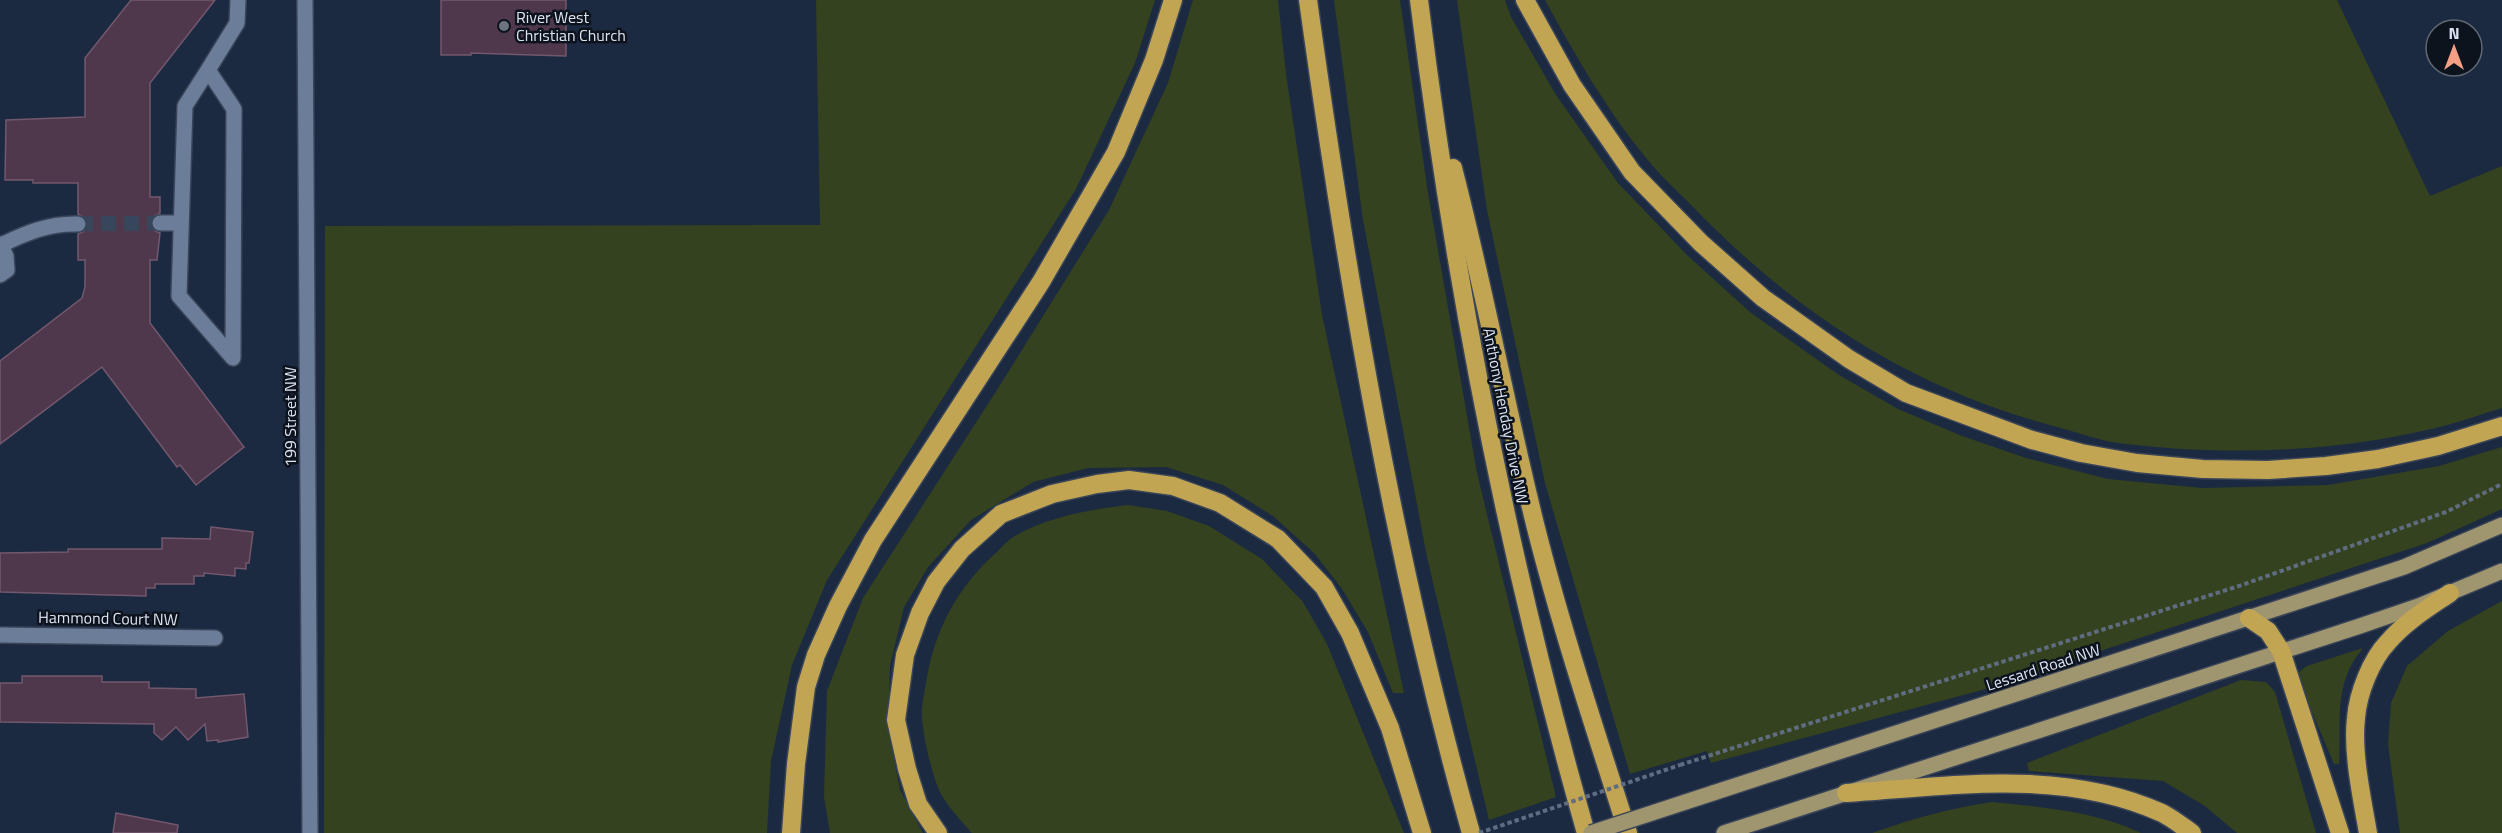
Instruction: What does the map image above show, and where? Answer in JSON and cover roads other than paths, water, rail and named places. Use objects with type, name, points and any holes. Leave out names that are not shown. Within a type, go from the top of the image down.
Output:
[{"type":"highway","points":[[791,833],[796,764],[806,687],[816,655],[838,606],[873,540],[1041,282],[1116,152],[1154,60],[1173,0]]},
{"type":"highway","points":[[1308,0],[1331,166],[1359,336],[1413,607],[1471,833]]},
{"type":"highway","name":"Anthony Henday Drive NW","points":[[1419,0],[1440,155],[1485,416],[1504,511],[1529,620],[1586,833]]},
{"type":"highway","points":[[1525,0],[1572,85],[1640,180],[1701,243],[1763,298],[1849,359],[1906,393],[2011,433],[2071,450],[2137,463],[2203,469],[2268,470],[2368,460],[2438,446],[2502,426]]},
{"type":"highway","points":[[1429,76],[1476,257],[1508,414],[1536,530],[1628,833]]},
{"type":"highway","points":[[938,833],[918,804],[896,720],[905,655],[920,613],[936,582],[962,549],[1001,514],[1052,494],[1096,484],[1129,480],[1173,486],[1220,503],[1278,539],[1323,587],[1350,633],[1390,728],[1422,833]]},
{"type":"highway","points":[[2368,833],[2356,742],[2356,717],[2361,697],[2375,660],[2387,642],[2408,622],[2450,593]]},
{"type":"highway","points":[[2249,618],[2268,631],[2282,651],[2340,833]]},
{"type":"highway","points":[[796,764],[802,833]]},
{"type":"highway","points":[[1846,792],[2006,783],[2056,785],[2107,794],[2163,813],[2192,833]]},
{"type":"main road","name":"Lessard Road NW","points":[[1592,833],[2404,567],[2502,525]]},
{"type":"main road","points":[[1725,833],[2282,651],[2450,593],[2502,571]]},
{"type":"street","points":[[208,70],[234,109],[232,357],[179,296],[180,223],[185,106],[237,23],[238,0]]},
{"type":"street","name":"199 Street NW","points":[[305,0],[310,833]]},
{"type":"street","points":[[4,273],[6,256],[0,244],[31,231],[61,223],[78,224]]},
{"type":"street","points":[[160,223],[180,223]]},
{"type":"street","name":"Hammond Court NW","points":[[0,635],[215,638]]},
{"type":"tunnel","points":[[78,224],[160,223]]},
{"type":"place","name":"River West Christian Church","points":[[504,26]]}]
